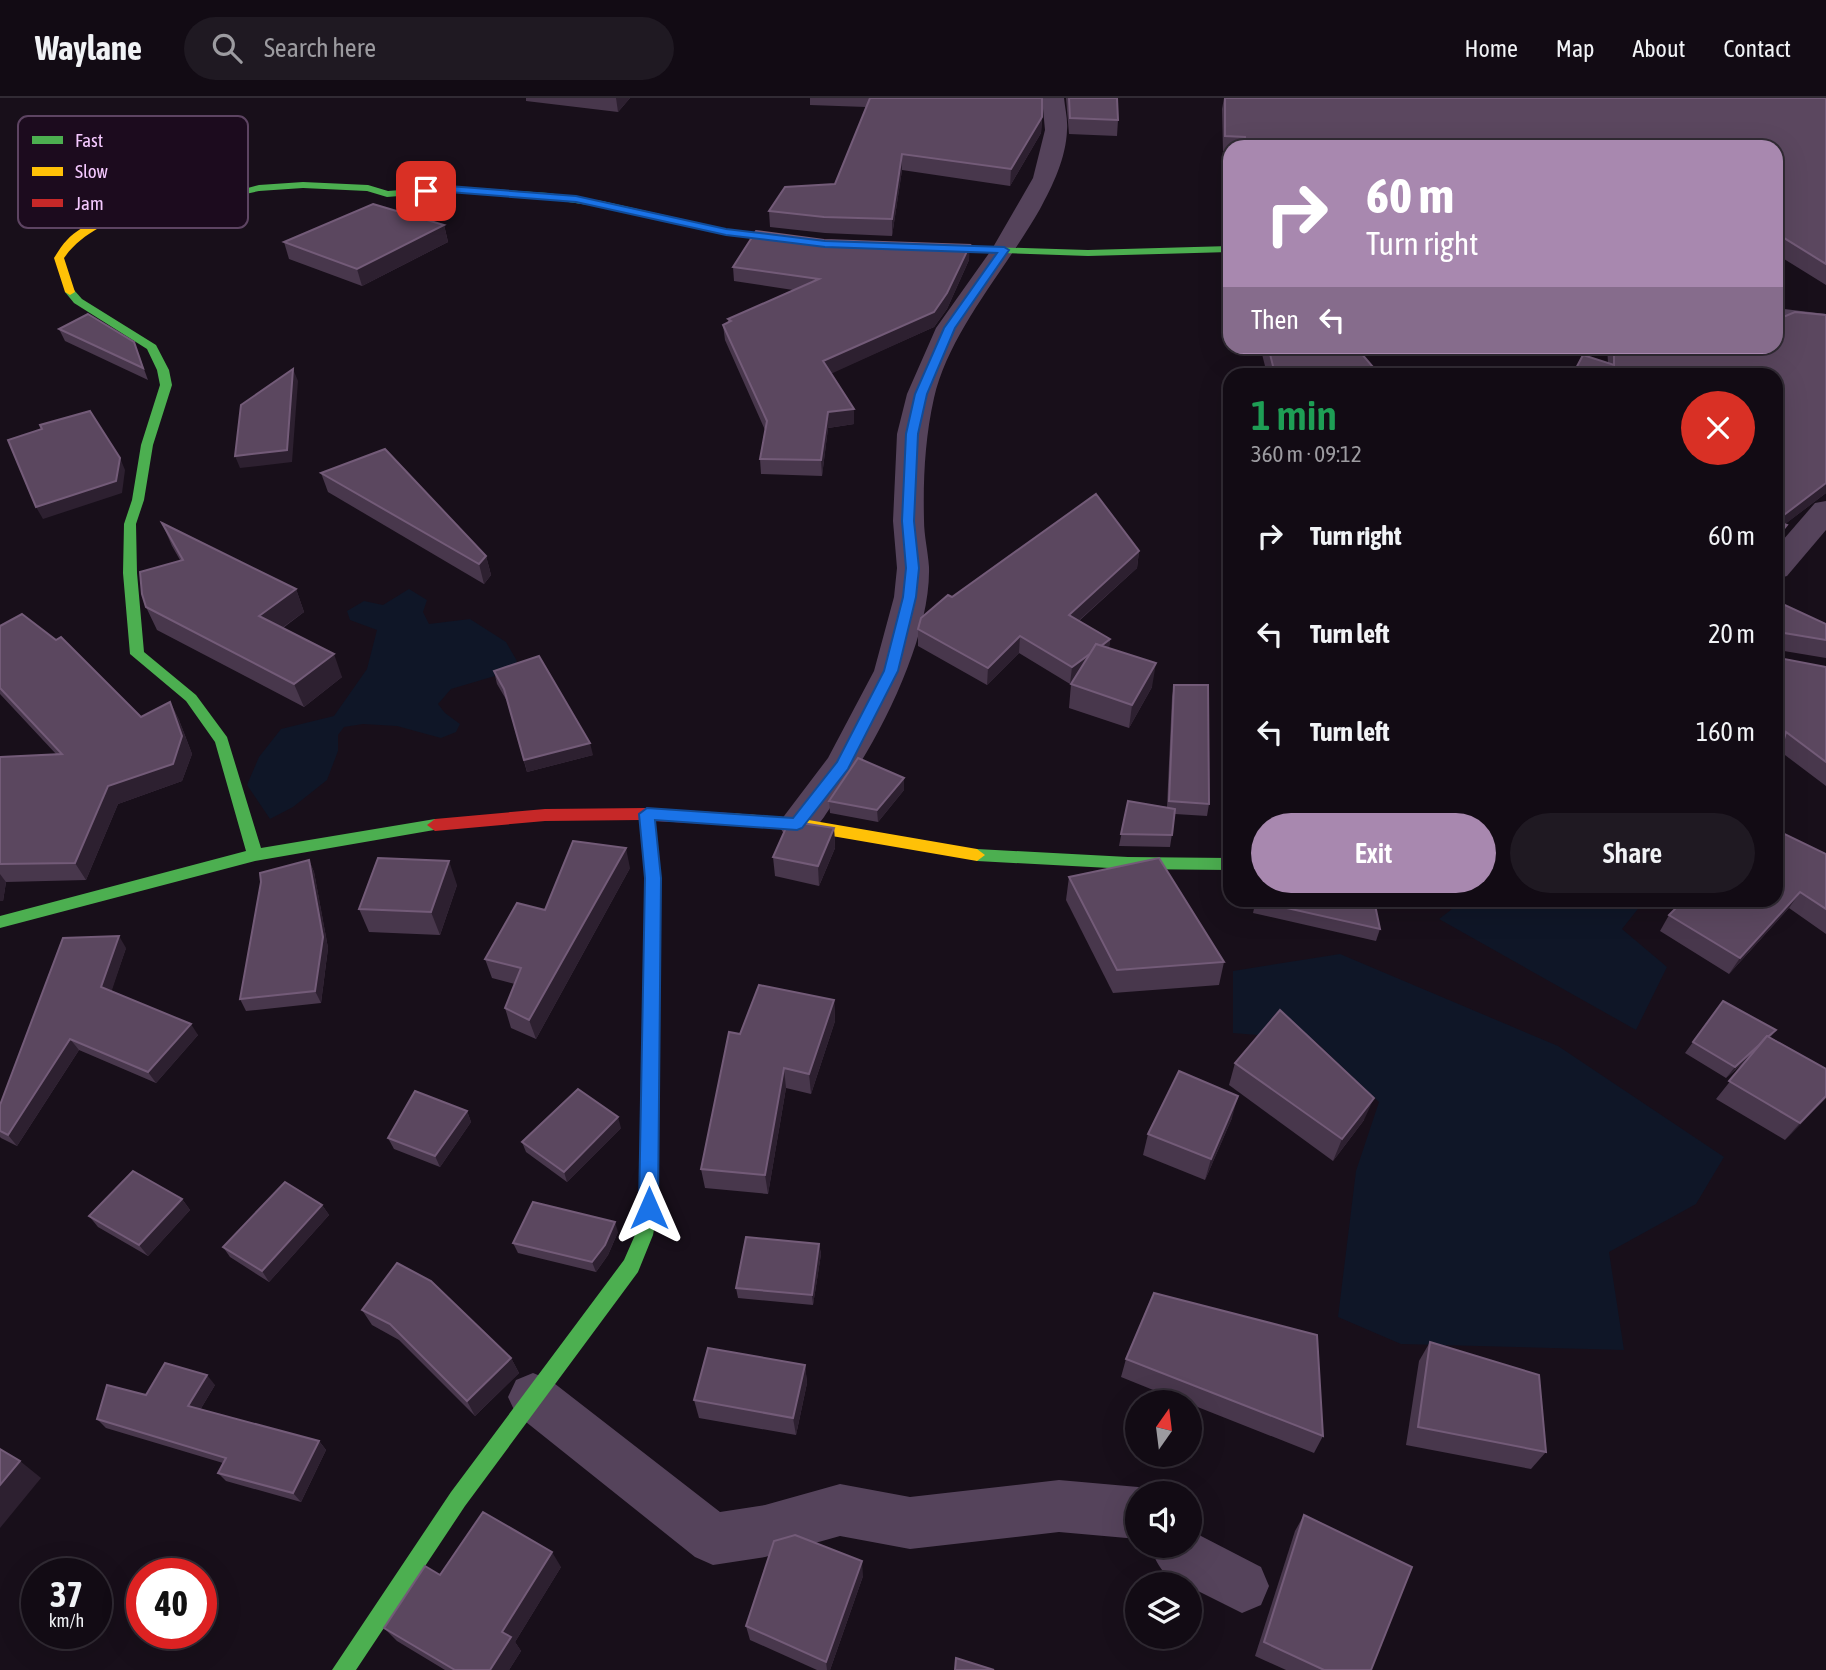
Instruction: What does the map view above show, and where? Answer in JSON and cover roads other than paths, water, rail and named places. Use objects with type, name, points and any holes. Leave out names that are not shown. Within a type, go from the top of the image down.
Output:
[{"type":"street","points":[[797,824],[842,765],[891,671],[909,597],[913,568],[908,521],[912,434],[921,394],[949,328],[1004,250],[1045,178],[1056,130],[1053,98]]},
{"type":"street","points":[[248,190],[337,185],[368,188],[387,194],[449,189],[576,199],[726,232],[825,244]]},
{"type":"street","points":[[87,228],[64,247],[59,258],[68,290],[78,301],[152,347],[163,370],[166,384],[147,446],[138,500],[130,524],[130,573],[137,654],[191,698],[222,741],[255,855]]},
{"type":"street","points":[[900,247],[1088,253],[1223,249]]},
{"type":"street","points":[[1783,317],[1826,322]]},
{"type":"street","points":[[1783,561],[1826,510]]},
{"type":"street","points":[[0,922],[255,855],[370,834],[538,814],[647,814],[797,824],[968,855],[1105,862],[1223,864]]},
{"type":"street","points":[[342,1670],[458,1499],[631,1266],[644,1236],[649,1208],[653,1017],[653,878],[647,814]]},
{"type":"street","points":[[533,1397],[713,1539],[765,1531],[840,1510],[910,1523],[1059,1506],[1125,1512]]},
{"type":"street","points":[[1188,1558],[1242,1586]]}]
